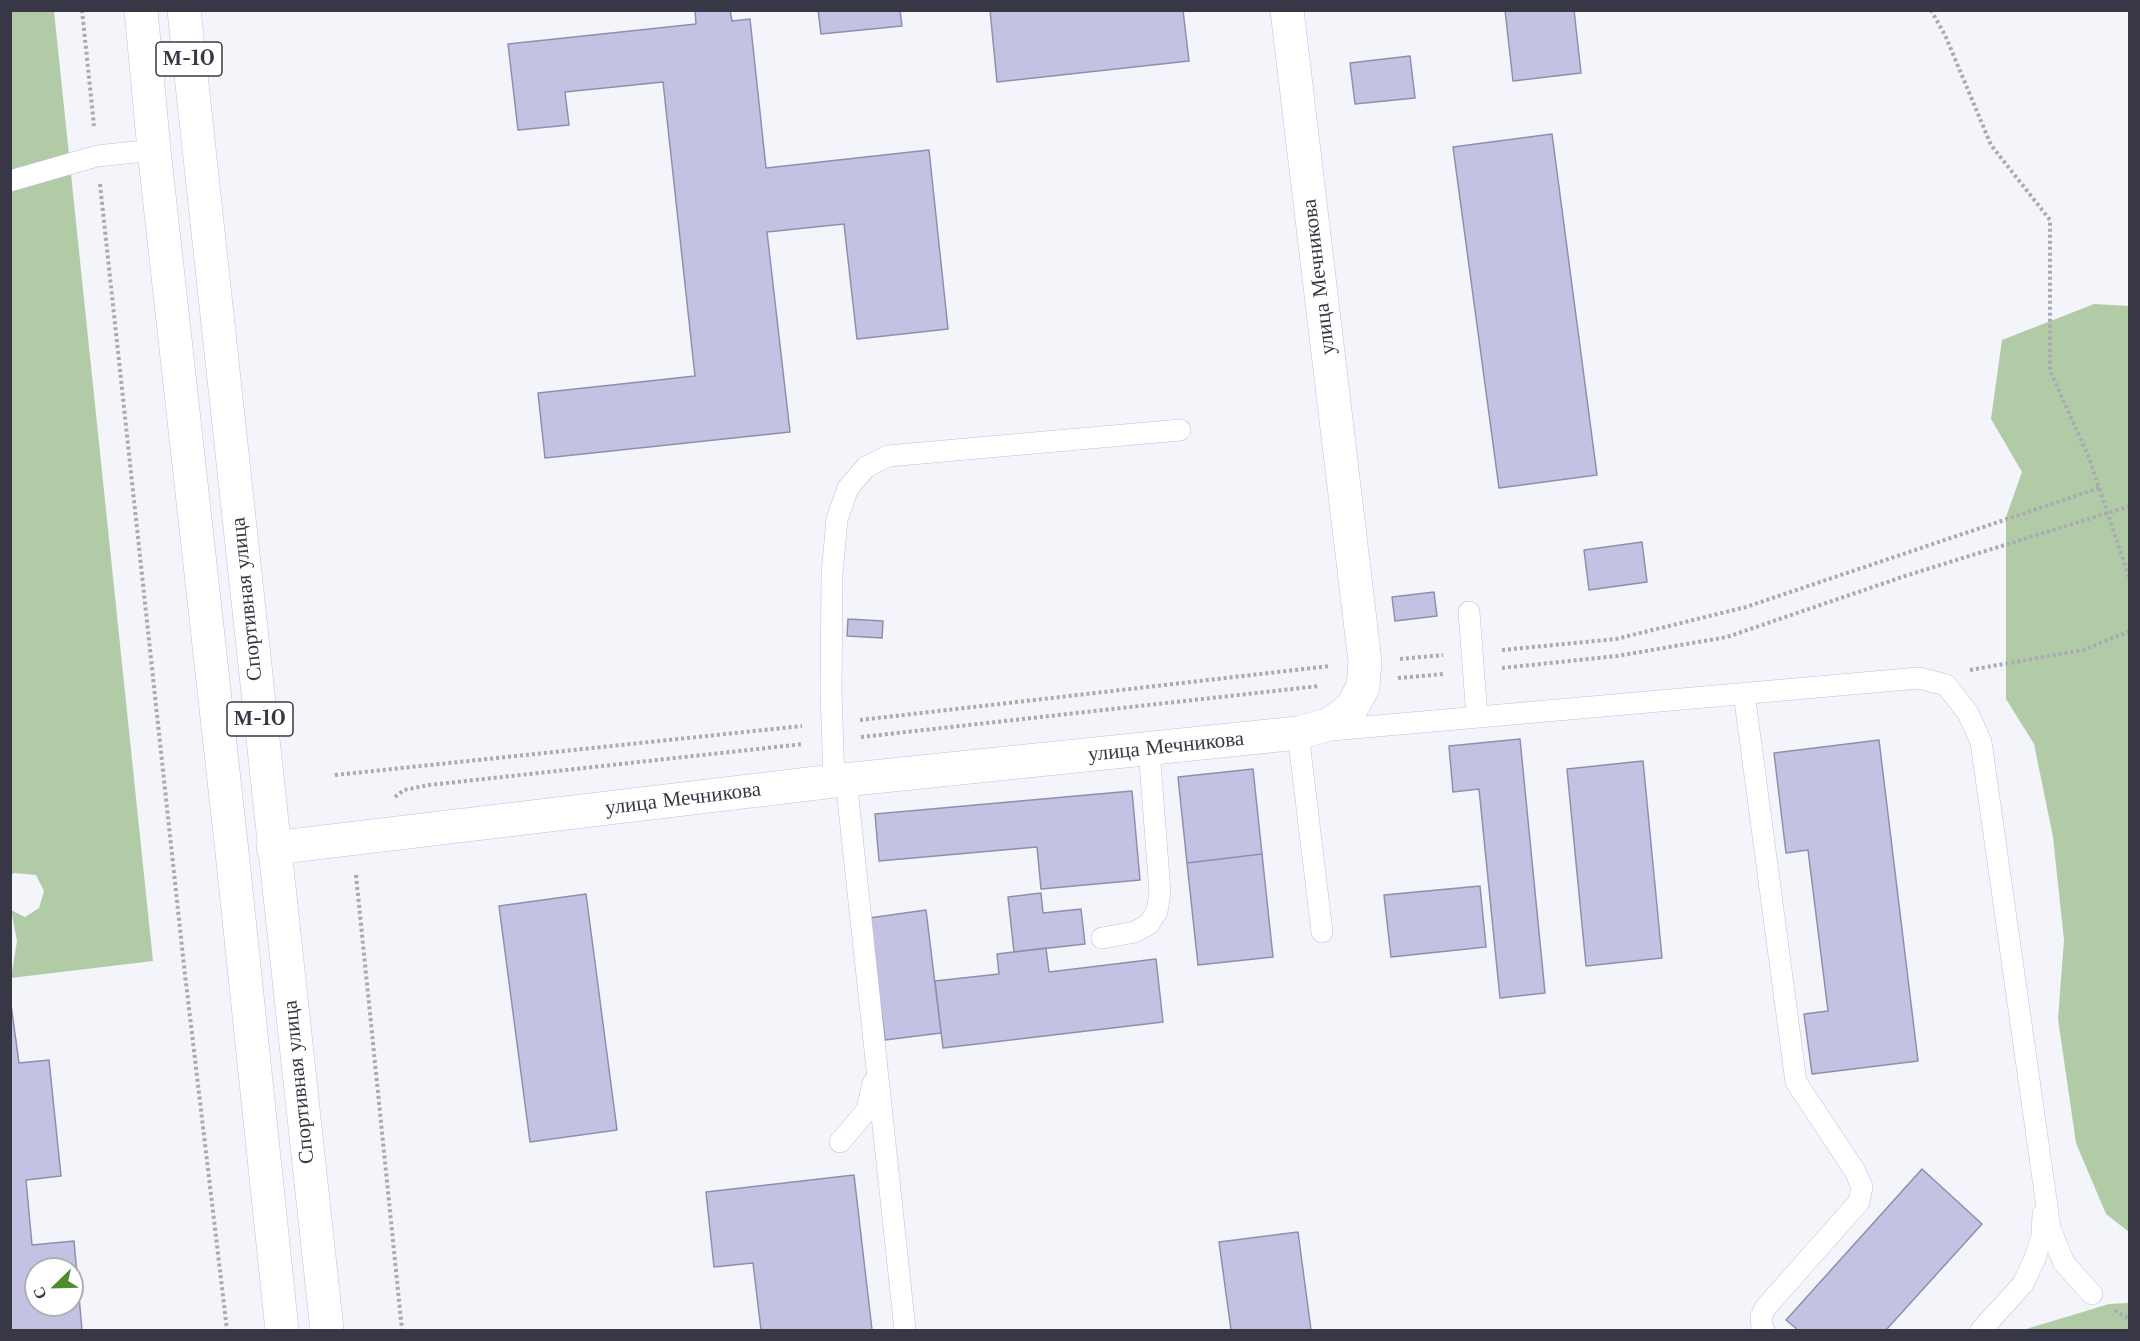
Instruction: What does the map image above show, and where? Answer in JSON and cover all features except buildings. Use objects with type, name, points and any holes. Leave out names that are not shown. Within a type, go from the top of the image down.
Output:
[{"type":"main road","name":"Спортивная улица","points":[[141,10],[154,150],[232,852],[282,1330]]},
{"type":"main road","name":"Спортивная улица","points":[[184,10],[327,1330]]},
{"type":"main road","name":"улица Мечникова","points":[[273,848],[840,781],[1298,733],[1330,723],[1351,709],[1363,687],[1365,662],[1287,10]]},
{"type":"lane","points":[[10,181],[97,156],[154,150]]},
{"type":"lane","points":[[905,1330],[877,1068],[832,723],[832,574],[837,519],[848,488],[866,467],[888,456],[1180,430]]},
{"type":"lane","points":[[1469,612],[1477,717]]},
{"type":"lane","points":[[1322,932],[1298,733],[1919,678],[1946,685],[1968,713],[1981,742],[2050,1228],[2064,1263],[2092,1294]]},
{"type":"lane","points":[[1744,693],[1796,1082],[1855,1171],[1862,1187],[1859,1202],[1766,1307],[1761,1317],[1764,1330]]},
{"type":"lane","points":[[1102,938],[1135,932],[1149,924],[1157,911],[1160,892],[1149,748]]},
{"type":"lane","points":[[840,1142],[867,1110],[877,1068]]},
{"type":"lane","points":[[1981,1330],[2023,1284],[2035,1258],[2042,1236],[2044,1190]]},
{"type":"path","points":[[82,10],[184,966],[227,1330]]},
{"type":"path","points":[[1931,10],[1945,35],[1991,145],[2050,220],[2050,371],[2088,455],[2130,580]]},
{"type":"path","points":[[1919,678],[2083,650],[2130,631]]},
{"type":"path","points":[[335,775],[832,723]]},
{"type":"green space","points":[[11,11],[54,11],[153,961],[11,978],[17,941],[11,910],[25,917],[39,908],[44,891],[36,875],[14,873],[11,875]]},
{"type":"green space","points":[[2094,304],[2130,306],[2129,1232],[2106,1214],[2076,1143],[2058,1019],[2064,940],[2053,837],[2034,744],[2006,699],[2006,517],[2022,472],[1991,419],[2002,340]]},
{"type":"green space","points":[[2129,1303],[2129,1330],[2023,1330],[2109,1304]]}]
